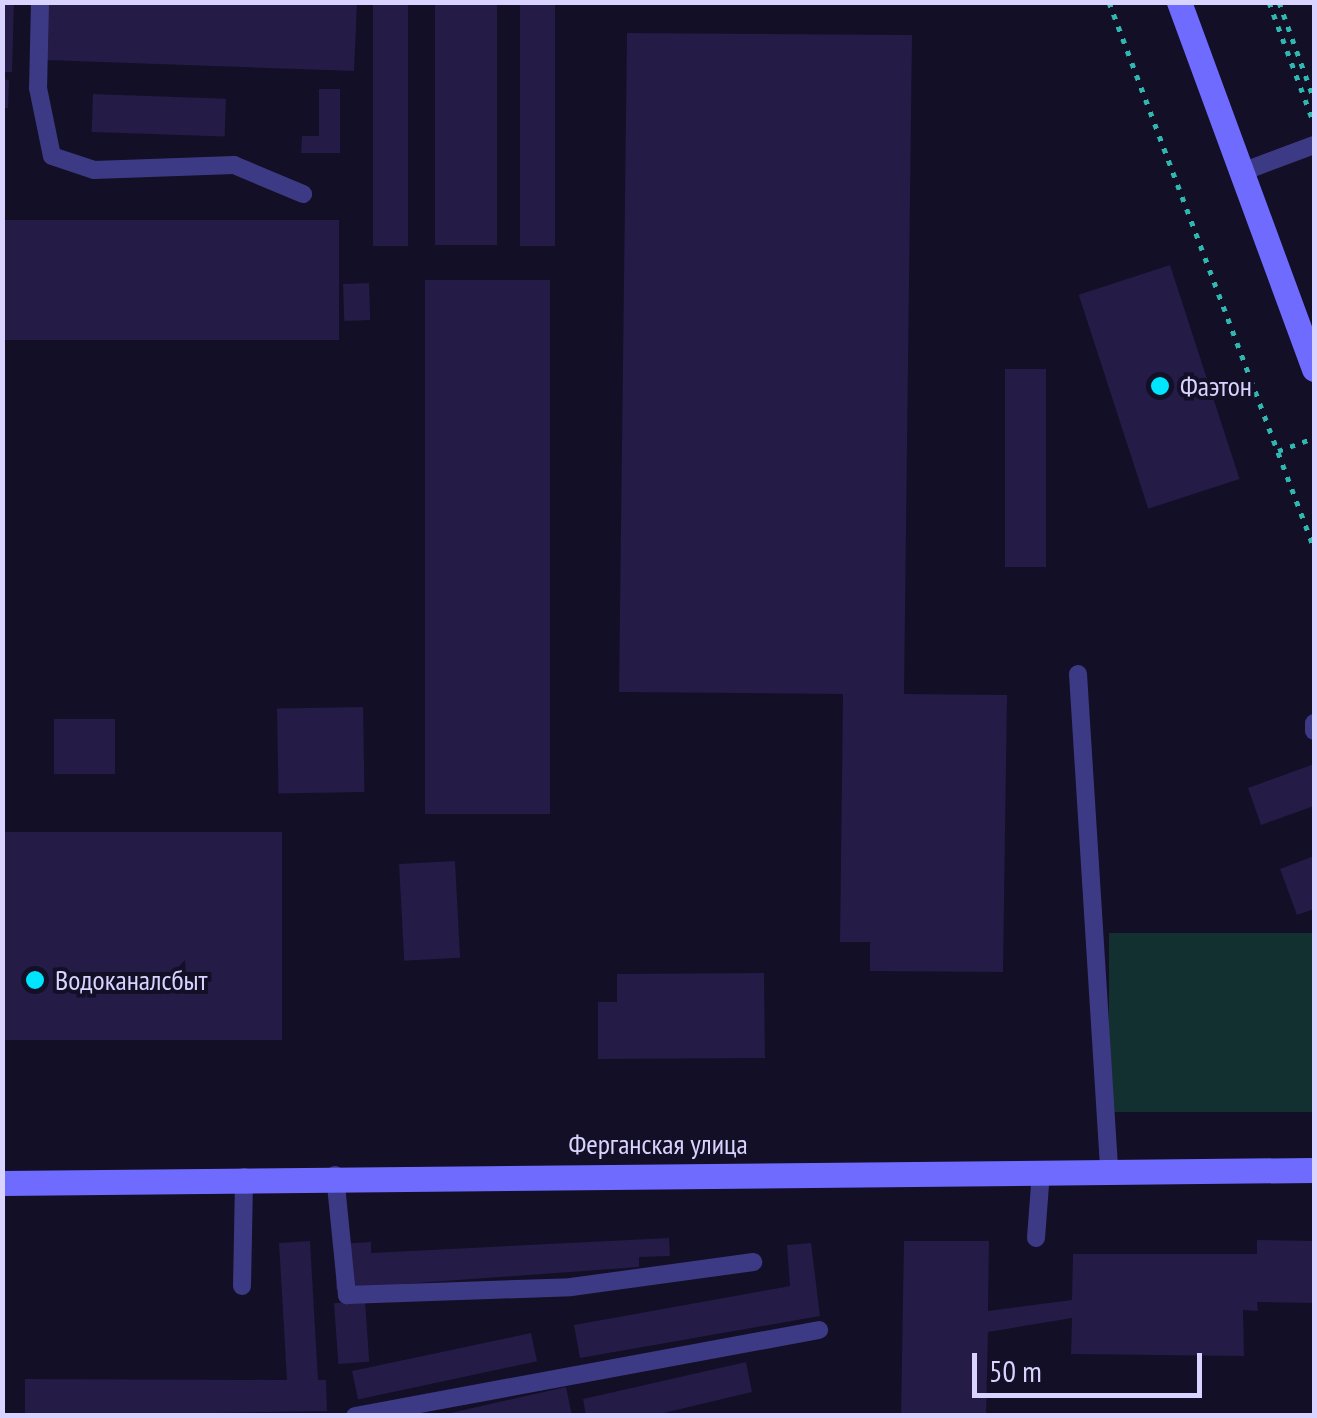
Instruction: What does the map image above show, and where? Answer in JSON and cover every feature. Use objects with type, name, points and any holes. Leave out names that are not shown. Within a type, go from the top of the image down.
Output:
[{"type":"street","points":[[1179,2],[1314,369]]},
{"type":"street","name":"Ферганская улица","points":[[2,1183],[335,1175],[1314,1170]]},
{"type":"lane","points":[[40,2],[38,88],[52,156],[94,170],[234,165],[303,194]]},
{"type":"lane","points":[[1242,172],[1314,145]]},
{"type":"lane","points":[[1078,674],[1110,1172]]},
{"type":"lane","points":[[1314,723],[1314,731]]},
{"type":"lane","points":[[1036,1238],[1040,1172]]},
{"type":"lane","points":[[335,1175],[347,1295],[571,1287],[753,1262]]},
{"type":"lane","points":[[242,1286],[244,1177]]},
{"type":"lane","points":[[355,1416],[818,1330]]},
{"type":"path","points":[[1109,2],[1314,548]]},
{"type":"path","points":[[1270,2],[1314,124]]},
{"type":"path","points":[[1279,2],[1314,100]]},
{"type":"path","points":[[1278,451],[1314,438]]},
{"type":"green space","points":[[1109,933],[1314,933],[1314,1112],[1109,1112]]},
{"type":"building","points":[[2,2],[14,2],[12,72],[2,72]]},
{"type":"building","points":[[48,2],[357,2],[354,71],[45,60]]},
{"type":"building","points":[[373,2],[408,2],[408,246],[373,246]]},
{"type":"building","points":[[435,2],[497,2],[497,245],[435,245]]},
{"type":"building","points":[[520,2],[555,2],[555,246],[520,246]]},
{"type":"building","points":[[627,33],[912,35],[904,694],[1007,695],[1003,972],[870,971],[870,942],[840,942],[843,694],[619,692]]},
{"type":"building","points":[[2,79],[9,80],[8,108],[2,108]]},
{"type":"building","points":[[319,89],[340,89],[340,153],[301,153],[302,136],[319,136]]},
{"type":"building","points":[[93,94],[226,99],[225,137],[92,132]]},
{"type":"building","points":[[5,220],[339,220],[339,340],[5,340]]},
{"type":"building","name":"Фаэтон","points":[[1170,265],[1240,479],[1148,509],[1079,295]]},
{"type":"building","points":[[425,280],[550,280],[550,814],[425,814]]},
{"type":"building","points":[[369,283],[370,320],[344,321],[343,284]]},
{"type":"building","points":[[1005,369],[1046,369],[1046,567],[1005,567]]},
{"type":"building","points":[[363,707],[364,792],[278,793],[277,709]]},
{"type":"building","points":[[54,719],[115,719],[115,774],[54,774]]},
{"type":"building","points":[[1314,764],[1314,806],[1261,825],[1248,788]]},
{"type":"building","points":[[2,832],[282,832],[282,1040],[2,1040]]},
{"type":"building","points":[[1314,856],[1314,909],[1297,915],[1280,869]]},
{"type":"building","points":[[455,861],[460,958],[404,961],[399,864]]},
{"type":"building","points":[[764,973],[765,1058],[598,1059],[598,1002],[617,1002],[617,974]]},
{"type":"building","points":[[669,1238],[670,1256],[639,1257],[639,1267],[336,1289],[337,1244],[371,1242],[371,1253]]},
{"type":"building","points":[[1257,1240],[1314,1241],[1314,1303],[1257,1302],[1258,1311],[1243,1310],[1244,1356],[1071,1354],[1072,1318],[988,1332],[986,1416],[901,1416],[904,1241],[989,1241],[988,1311],[1072,1300],[1073,1254],[1257,1254]]},
{"type":"building","points":[[310,1241],[318,1380],[326,1380],[327,1411],[25,1416],[25,1379],[287,1380],[279,1243]]},
{"type":"building","points":[[811,1243],[820,1316],[580,1358],[574,1325],[790,1286],[787,1245]]},
{"type":"building","points":[[365,1301],[369,1362],[338,1364],[334,1303]]},
{"type":"building","points":[[531,1333],[537,1361],[358,1399],[352,1371]]},
{"type":"building","points":[[746,1362],[752,1392],[651,1416],[586,1416],[583,1399]]},
{"type":"building","points":[[566,1387],[572,1416],[446,1414]]},
{"type":"place","name":"Фаэтон","points":[[1160,386]]},
{"type":"place","name":"Водоканалсбыт","points":[[35,980]]}]
